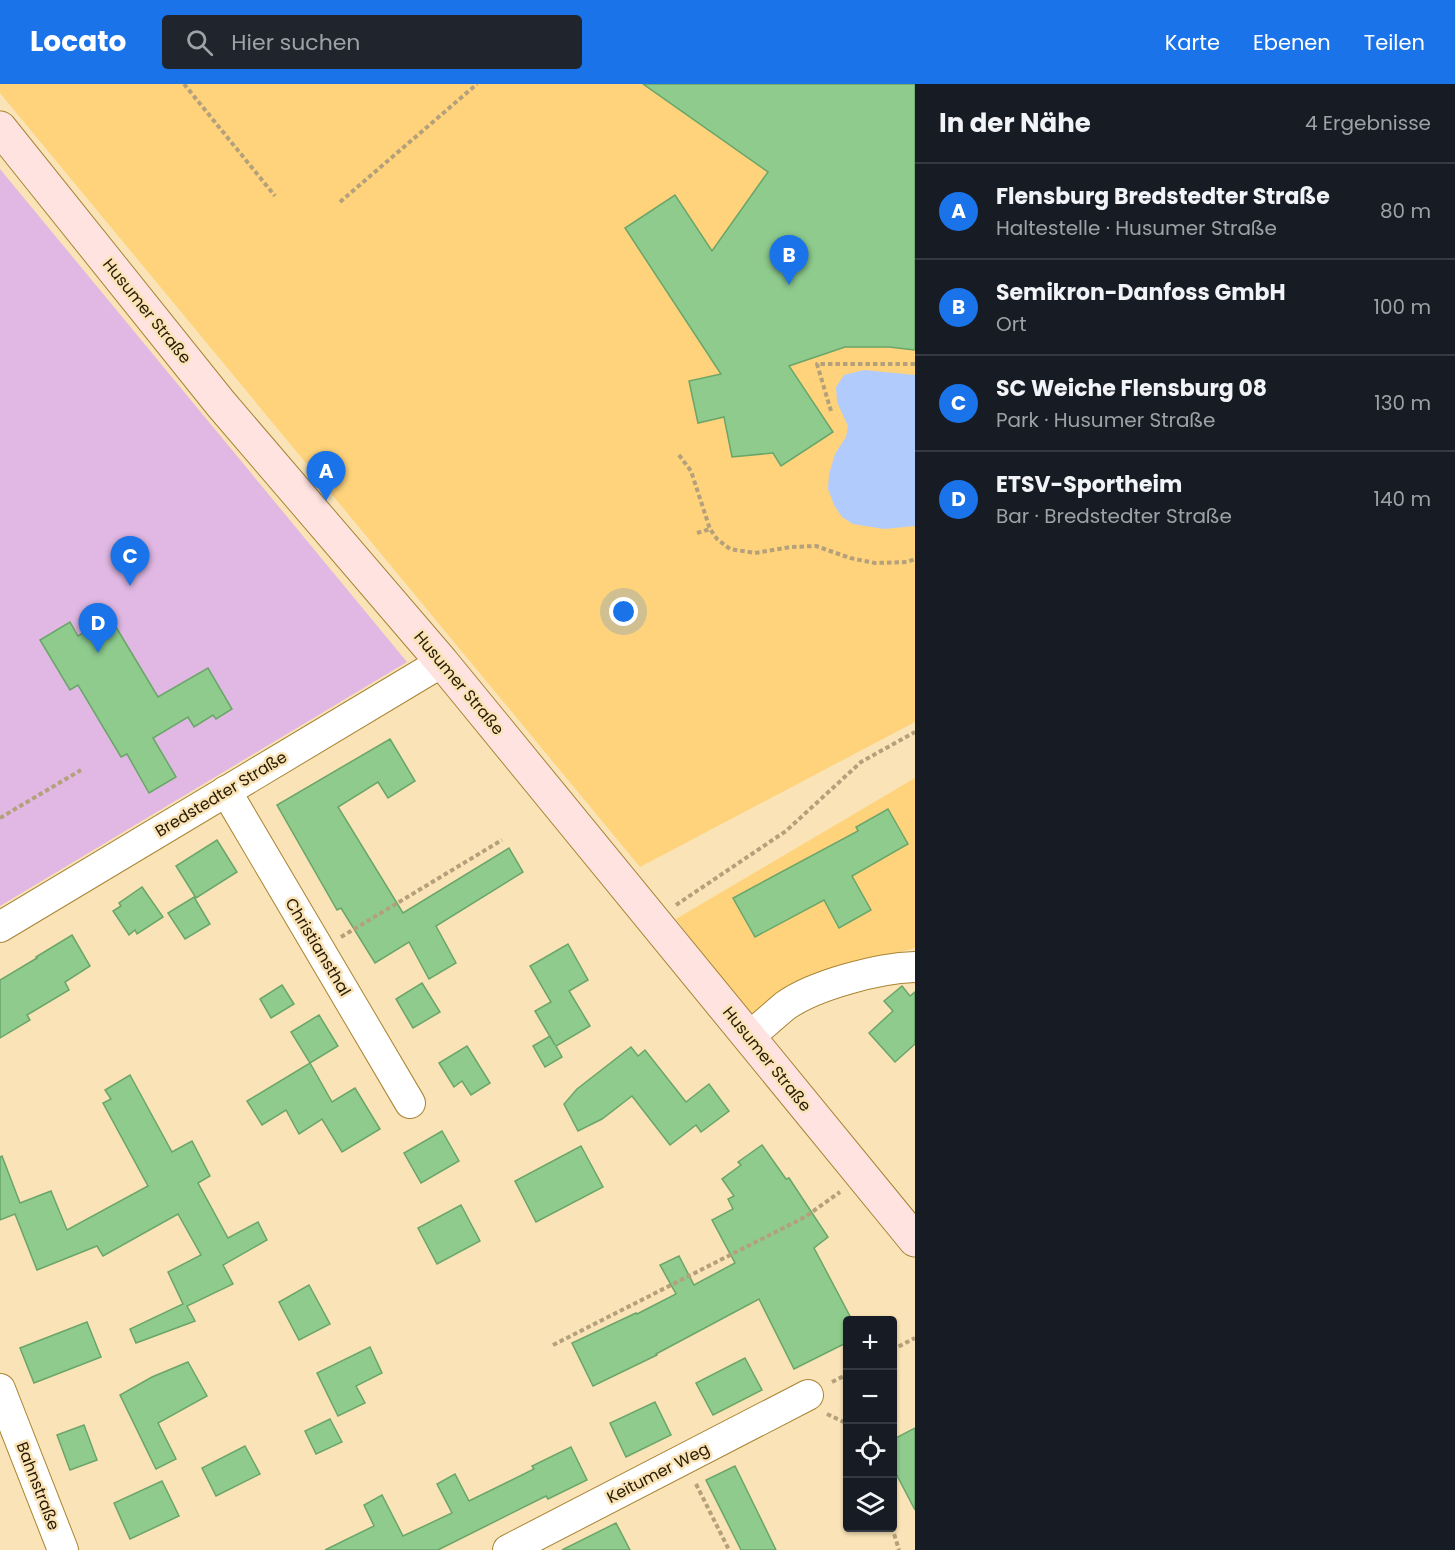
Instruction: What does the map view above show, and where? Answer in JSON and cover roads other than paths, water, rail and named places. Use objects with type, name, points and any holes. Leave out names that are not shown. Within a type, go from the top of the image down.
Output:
[{"type":"main road","name":"Husumer Straße","points":[[0,128],[221,404],[442,662],[915,1240]]},
{"type":"street","name":"Bredstedter Straße","points":[[0,927],[442,662]]},
{"type":"street","name":"Christiansthal","points":[[226,791],[410,1103]]},
{"type":"street","points":[[749,1037],[786,1005],[815,990],[869,973],[915,967]]},
{"type":"street","name":"Bahnstraße","points":[[0,1389],[63,1550]]},
{"type":"street","name":"Keitumer Weg","points":[[508,1550],[808,1395]]},
{"type":"water","points":[[864,370],[915,375],[915,526],[884,529],[853,524],[842,517],[828,489],[829,474],[835,454],[846,437],[848,426],[837,402],[836,387],[844,375]]},
{"type":"place","name":"Semikron-Danfoss GmbH","points":[[789,285]]},
{"type":"place","name":"Flensburg Bredstedter Straße","points":[[326,501]]},
{"type":"place","name":"SC Weiche Flensburg 08","points":[[130,586]]},
{"type":"place","name":"ETSV-Sportheim","points":[[98,653]]}]
